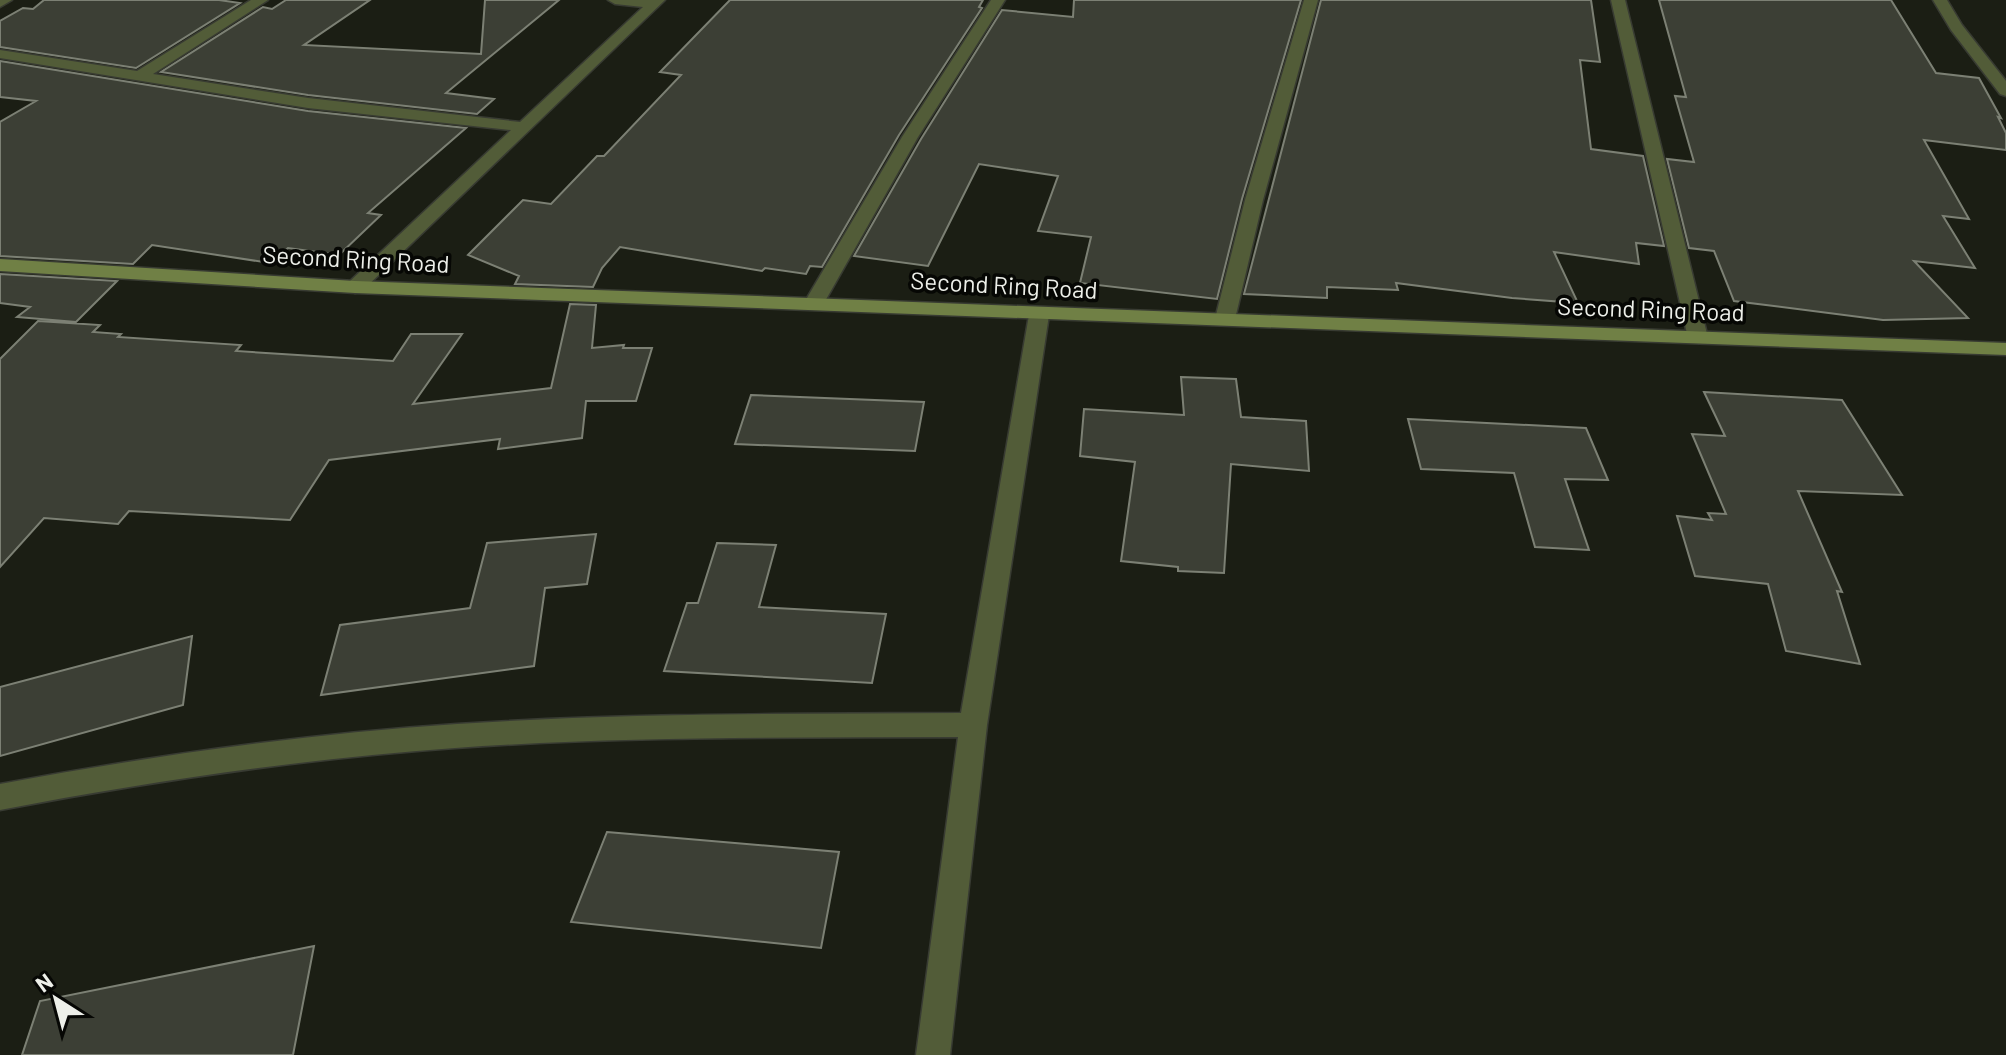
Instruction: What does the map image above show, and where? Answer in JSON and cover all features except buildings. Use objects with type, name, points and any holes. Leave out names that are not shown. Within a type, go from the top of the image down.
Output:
[{"type":"main road","name":"Second Ring Road","points":[[0,265],[355,287],[2006,349]]},
{"type":"street","points":[[141,75],[261,0]]},
{"type":"street","points":[[615,0],[656,2]]},
{"type":"street","points":[[814,303],[910,137],[998,0]]},
{"type":"street","points":[[1225,319],[1311,0]]},
{"type":"street","points":[[1618,0],[1661,170],[1698,338]]},
{"type":"street","points":[[1940,0],[1956,27],[2006,91]]},
{"type":"street","points":[[355,287],[656,2]]},
{"type":"street","points":[[0,54],[308,103],[524,127]]},
{"type":"street","points":[[933,1055],[973,725],[1039,315]]},
{"type":"street","points":[[0,797],[200,763],[399,741],[607,729],[973,725]]}]
